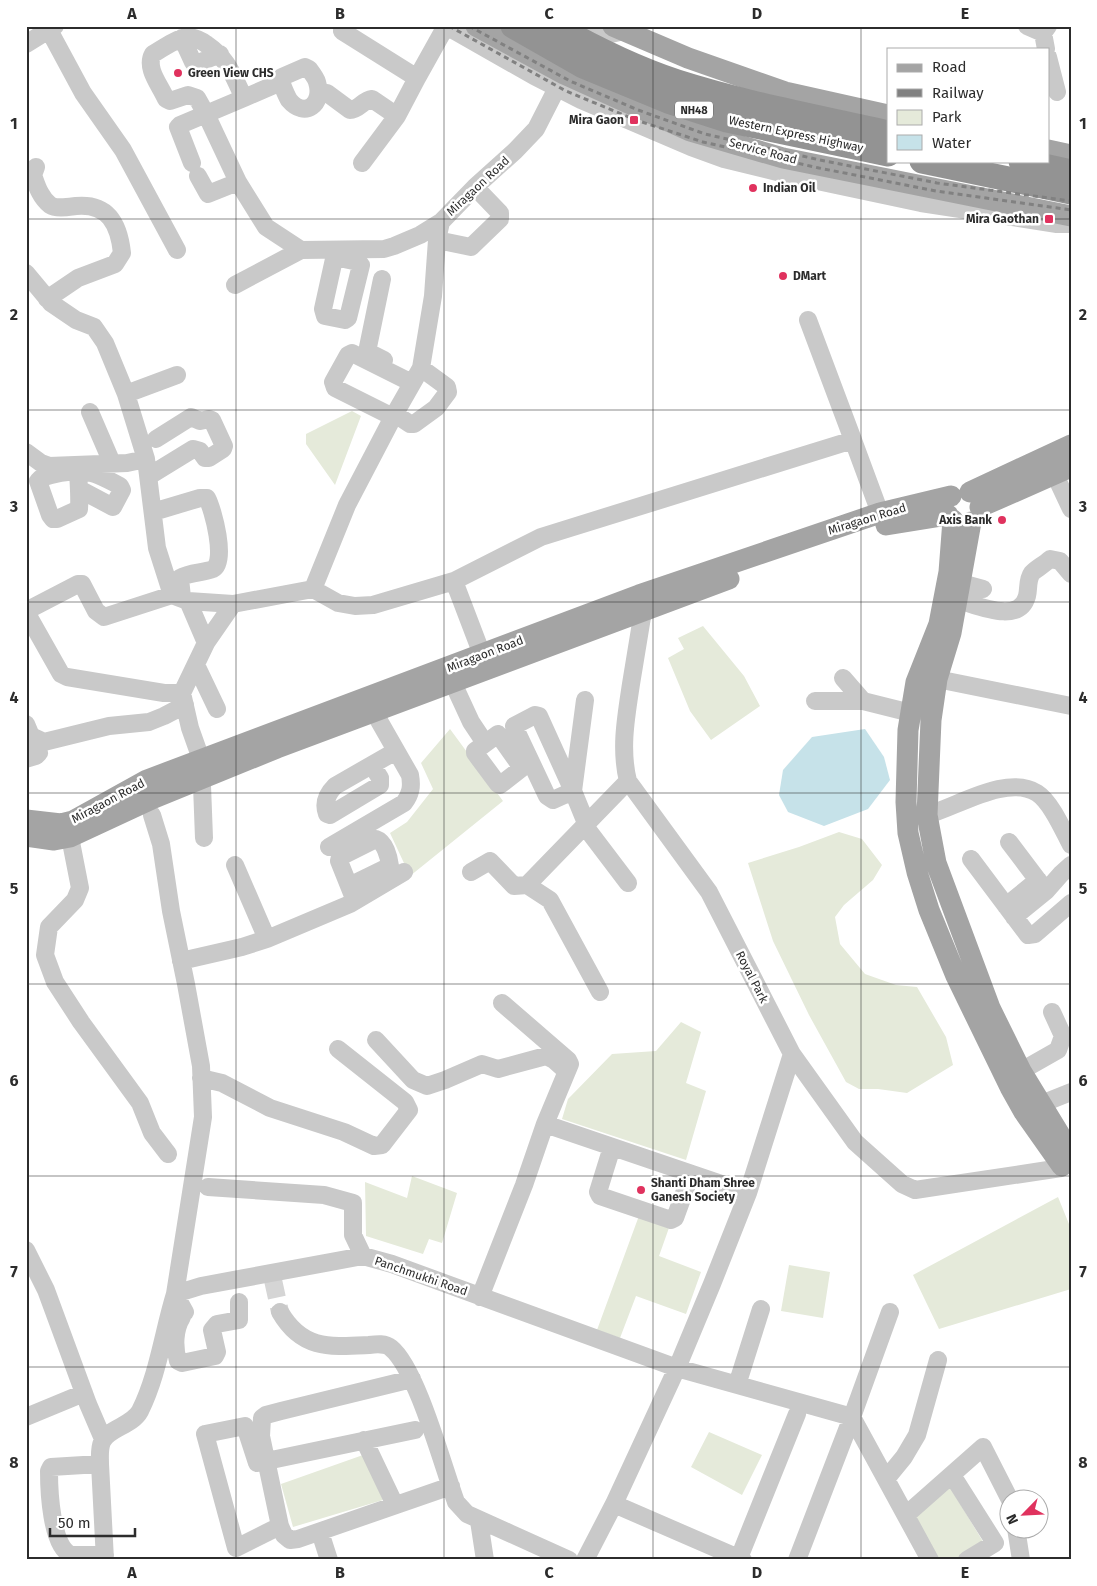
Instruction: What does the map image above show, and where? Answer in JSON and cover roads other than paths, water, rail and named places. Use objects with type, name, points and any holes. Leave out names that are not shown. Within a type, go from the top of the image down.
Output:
[{"type":"highway","name":"Western Express Highway","points":[[555,26],[593,48],[675,81],[735,99],[887,132]]},
{"type":"highway","name":"Western Express Highway","points":[[492,35],[584,66],[668,101],[727,120],[887,154]]},
{"type":"highway","points":[[926,162],[1071,192]]},
{"type":"highway","points":[[1026,162],[1071,172]]},
{"type":"main road","points":[[618,29],[688,58],[785,92],[887,115]]},
{"type":"main road","name":"Service Road","points":[[492,35],[561,81],[690,131],[783,158],[812,172],[1071,216]]},
{"type":"main road","points":[[1050,150],[1071,155]]},
{"type":"main road","name":"Miragaon Road","points":[[26,836],[54,840],[70,837],[201,769],[880,513],[962,508],[1071,445]]},
{"type":"main road","name":"Miragaon Road","points":[[641,603],[764,567],[888,524],[962,508],[1066,471]]},
{"type":"main road","points":[[962,508],[960,591],[951,633],[937,679],[931,720],[928,807],[936,864],[990,1008],[1021,1071],[1041,1104],[1067,1165]]},
{"type":"main road","points":[[962,508],[939,624],[916,682],[908,730],[906,798],[908,833],[917,872],[929,910],[956,976],[1024,1112],[1067,1165]]},
{"type":"main road","name":"Miragaon Road","points":[[201,769],[374,712],[453,683],[485,663]]},
{"type":"main road","name":"Miragaon Road","points":[[26,820],[61,824],[145,798]]},
{"type":"main road","points":[[906,798],[928,807]]},
{"type":"street","points":[[362,163],[397,116],[446,26],[492,35]]},
{"type":"street","points":[[573,53],[576,33],[574,26]]},
{"type":"street","points":[[26,44],[52,28],[83,93],[123,150],[177,250]]},
{"type":"street","points":[[573,53],[583,46],[590,37],[618,29]]},
{"type":"street","points":[[342,31],[416,78]]},
{"type":"street","points":[[244,98],[227,63],[220,54],[203,42],[190,37],[182,38],[153,54],[149,64],[166,99],[170,101],[188,95],[197,98],[238,182],[266,227],[300,250],[336,254],[394,246],[420,235],[441,222]]},
{"type":"street","name":"Miragaon Road","points":[[313,589],[347,505],[394,415],[417,376],[433,296],[437,240],[441,222],[474,187],[515,151],[536,129],[573,53]]},
{"type":"street","points":[[1050,64],[1059,93]]},
{"type":"street","points":[[238,182],[208,194],[195,169],[178,127],[281,82]]},
{"type":"street","points":[[328,93],[350,110],[356,109],[372,99],[397,116]]},
{"type":"street","points":[[36,167],[33,175],[38,189],[51,206],[66,208],[79,206],[95,207],[106,212],[120,236],[122,254],[115,264],[78,278],[47,299]]},
{"type":"street","points":[[812,172],[921,203],[1057,224],[1071,224]]},
{"type":"street","points":[[437,240],[470,247],[500,219],[500,213],[474,187]]},
{"type":"street","points":[[235,285],[300,250]]},
{"type":"street","points":[[26,273],[47,299],[65,314],[94,327],[105,343],[126,394],[147,468],[158,553],[206,643]]},
{"type":"street","points":[[382,279],[368,350],[370,353],[417,376]]},
{"type":"street","points":[[808,320],[880,513]]},
{"type":"street","points":[[352,353],[447,387],[448,392],[436,408],[414,424],[410,424],[394,415],[334,388],[333,382],[348,355],[352,353]]},
{"type":"street","points":[[126,394],[177,375]]},
{"type":"street","points":[[90,412],[112,463]]},
{"type":"street","points":[[26,452],[41,463],[78,476],[112,463],[127,463],[147,468],[193,449],[200,451],[206,458],[209,458],[223,449],[224,446],[212,420],[209,419],[200,422],[191,417],[156,438]]},
{"type":"street","points":[[184,699],[164,693],[66,677],[61,674],[26,612],[78,584],[84,585],[96,611],[104,617],[181,598],[233,604],[313,589],[338,603],[372,606],[454,581],[541,537],[853,440]]},
{"type":"street","points":[[1066,471],[1071,509]]},
{"type":"street","points":[[153,512],[200,498],[207,498],[210,504],[218,536],[218,562],[214,568],[180,578],[181,598]]},
{"type":"street","points":[[960,591],[1001,612],[1011,612],[1023,604],[1027,596],[1029,580],[1033,573],[1050,559],[1060,561],[1070,575]]},
{"type":"street","points":[[454,581],[485,663]]},
{"type":"street","points":[[960,591],[983,589]]},
{"type":"street","name":"Royal Park","points":[[641,603],[623,746],[624,768],[628,781],[710,892],[792,1054],[855,1142],[902,1184],[915,1190],[1067,1165]]},
{"type":"street","points":[[29,730],[44,742],[109,726],[149,722],[164,716],[184,699],[206,643],[233,604]]},
{"type":"street","points":[[196,665],[217,710]]},
{"type":"street","points":[[843,678],[863,701]]},
{"type":"street","points":[[916,682],[937,679],[1071,706]]},
{"type":"street","points":[[453,683],[471,722],[485,743]]},
{"type":"street","points":[[184,699],[201,769],[204,838]]},
{"type":"street","points":[[584,700],[573,791],[585,824],[628,883]]},
{"type":"street","points":[[815,701],[863,701],[911,712]]},
{"type":"street","points":[[329,847],[408,798],[411,783],[410,775],[374,712]]},
{"type":"street","points":[[26,759],[36,756],[38,753],[29,730]]},
{"type":"street","points":[[372,765],[396,751]]},
{"type":"street","points":[[527,885],[628,781]]},
{"type":"street","points":[[928,807],[940,812],[1007,787],[1023,788],[1038,793],[1047,803],[1071,845]]},
{"type":"street","points":[[100,1464],[51,1467],[49,1470],[50,1508],[60,1543],[66,1553],[71,1555],[105,1557],[100,1449],[103,1439],[118,1428],[129,1424],[138,1414],[148,1392],[175,1294],[203,1117],[201,1066],[170,911],[161,844],[145,798]]},
{"type":"street","points":[[70,837],[80,888],[75,900],[49,927],[45,955],[55,982],[81,1022],[140,1103],[152,1133],[168,1154]]},
{"type":"street","points":[[1009,842],[1042,885]]},
{"type":"street","points":[[971,859],[1028,935],[1033,935],[1071,903]]},
{"type":"street","points":[[471,872],[490,861],[514,886],[527,885],[550,900],[600,992]]},
{"type":"street","points":[[235,865],[267,939]]},
{"type":"street","points":[[181,961],[242,947],[267,939],[352,893],[404,872]]},
{"type":"street","points":[[1010,912],[1042,885],[1067,875]]},
{"type":"street","points":[[480,1297],[524,1185],[545,1124],[570,1064],[568,1060],[502,1003]]},
{"type":"street","points":[[1021,1071],[1058,1050],[1067,1037],[1052,1012]]},
{"type":"street","points":[[376,1040],[413,1080],[427,1086],[482,1064],[498,1069],[546,1056],[554,1060],[566,1072]]},
{"type":"street","points":[[201,1078],[222,1083],[270,1108],[344,1132],[374,1146],[382,1146],[409,1108],[405,1102],[338,1049]]},
{"type":"street","points":[[585,1560],[614,1504],[677,1368],[748,1193],[792,1054]]},
{"type":"street","points":[[1041,1104],[1071,1092]]},
{"type":"street","points":[[545,1124],[748,1193]]},
{"type":"street","points":[[612,1147],[598,1192],[600,1196],[671,1220],[675,1218],[691,1174]]},
{"type":"street","points":[[208,1187],[324,1195],[353,1203],[353,1235],[363,1256]]},
{"type":"street","points":[[26,1250],[46,1290],[103,1439]]},
{"type":"street","name":"Panchmukhi Road","points":[[175,1294],[201,1286],[273,1277],[363,1256],[392,1264],[677,1368],[852,1417]]},
{"type":"street","points":[[180,1263],[201,1286]]},
{"type":"street","points":[[175,1294],[189,1309],[178,1322],[175,1337],[177,1359],[178,1362],[182,1363],[215,1356],[217,1352],[212,1330],[217,1324],[239,1320],[239,1302]]},
{"type":"street","points":[[737,1386],[761,1309]]},
{"type":"street","points":[[280,1312],[286,1323],[316,1344],[330,1347],[380,1344],[390,1347],[399,1356],[412,1379],[456,1502],[467,1514],[479,1521],[569,1560]]},
{"type":"street","points":[[797,1560],[890,1312]]},
{"type":"street","points":[[886,1480],[904,1457],[917,1435],[938,1360]]},
{"type":"street","points":[[412,1379],[266,1415],[262,1418],[261,1436],[280,1526],[284,1535],[290,1540],[298,1539],[451,1486]]},
{"type":"street","points":[[26,1417],[84,1393]]},
{"type":"street","points":[[614,1504],[741,1559],[797,1414]]},
{"type":"street","points":[[852,1417],[930,1560]]},
{"type":"street","points":[[280,1526],[236,1548],[205,1434],[245,1426],[257,1464],[415,1430]]},
{"type":"street","points":[[364,1440],[395,1505]]},
{"type":"street","points":[[906,1515],[983,1447],[1004,1488]]},
{"type":"street","points":[[952,1475],[995,1543]]},
{"type":"street","points":[[479,1521],[485,1560]]},
{"type":"street","points":[[320,1532],[329,1560]]},
{"type":"street","points":[[967,1560],[1002,1538]]},
{"type":"street","points":[[1017,1538],[1021,1560]]},
{"type":"water","points":[[865,729],[884,757],[890,780],[868,809],[824,826],[788,812],[779,795],[783,770],[812,737]]},
{"type":"tunnel","points":[[273,1280],[280,1312]]},
{"type":"railway","points":[[449,26],[566,91],[636,120],[703,142],[819,168],[936,191],[1071,210]]},
{"type":"railway","points":[[469,26],[570,81],[638,110],[705,134],[820,160],[937,183],[1071,201]]},
{"type":"place","name":"Green View CHS","points":[[178,73]]},
{"type":"place","name":"Mira Gaon","points":[[634,120]]},
{"type":"place","name":"Indian Oil","points":[[753,188]]},
{"type":"place","name":"Mira Gaothan","points":[[1049,219]]},
{"type":"place","name":"DMart","points":[[783,276]]},
{"type":"place","name":"Axis Bank","points":[[1002,520]]},
{"type":"place","name":"Shanti Dham Shree Ganesh Society","points":[[641,1190]]}]
